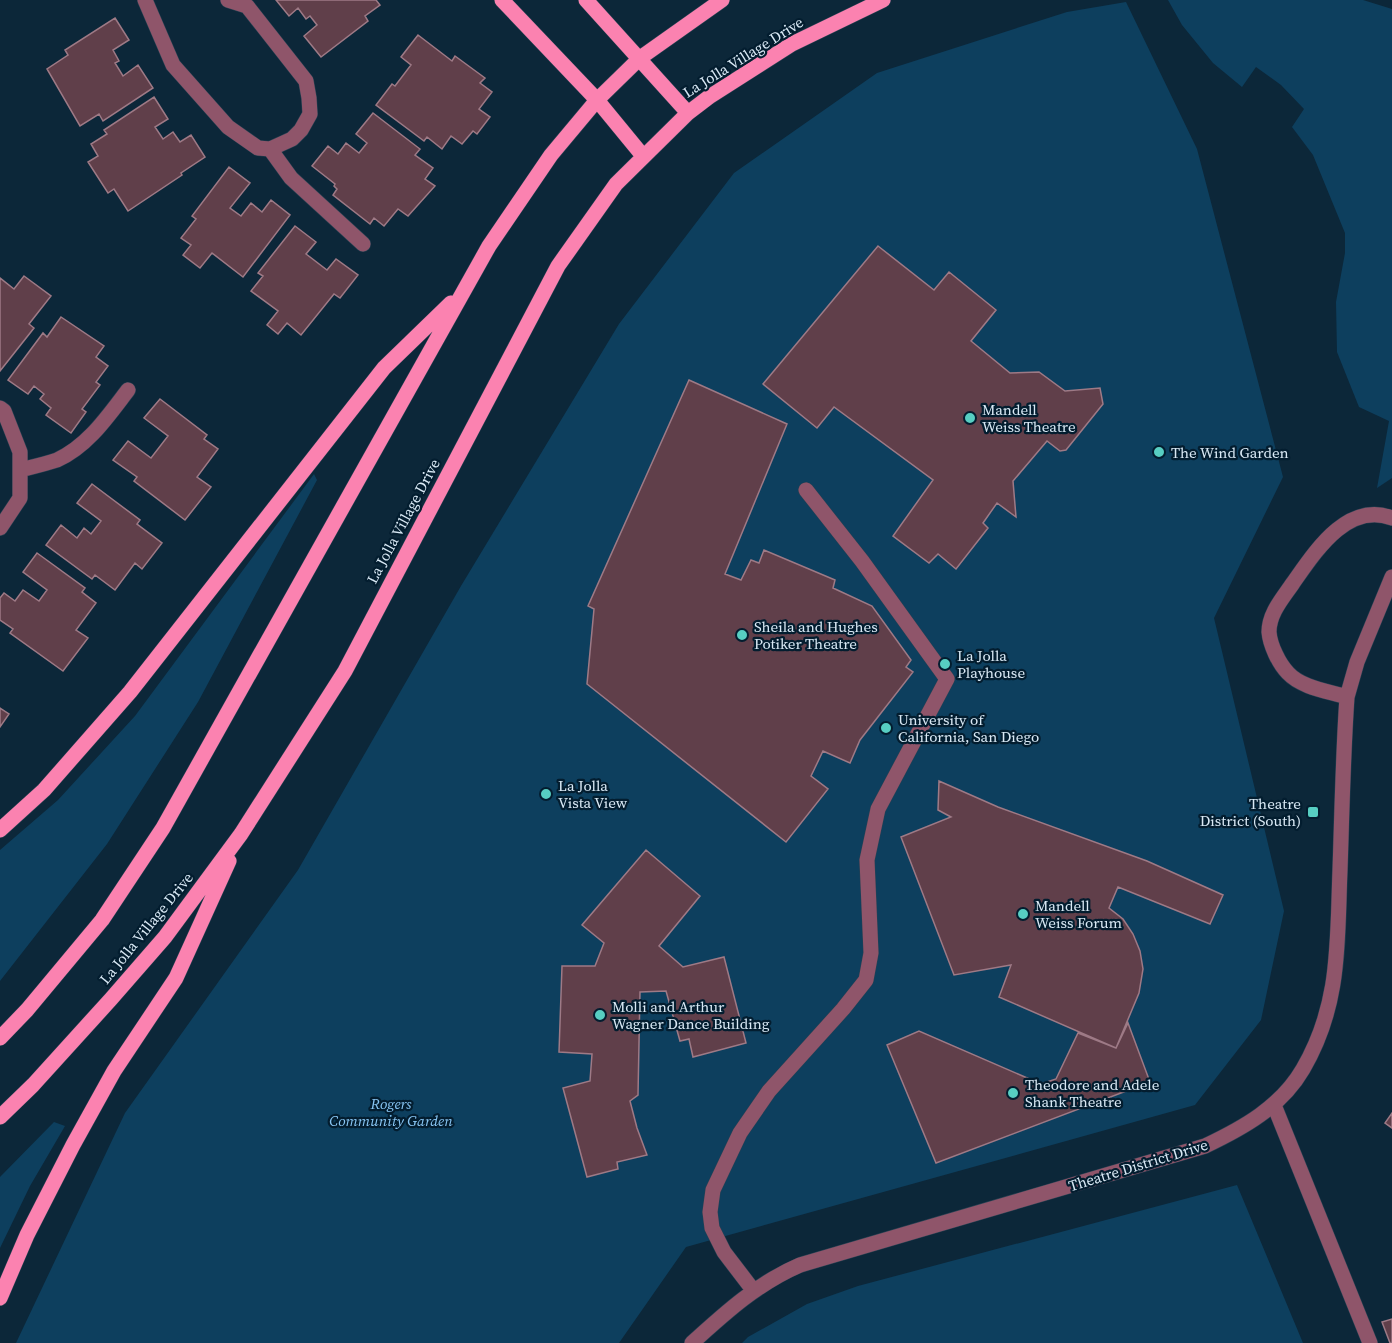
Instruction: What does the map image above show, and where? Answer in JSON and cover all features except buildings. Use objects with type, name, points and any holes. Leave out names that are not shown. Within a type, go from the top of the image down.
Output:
[{"type":"main road","points":[[502,0],[597,100],[644,156]]},
{"type":"main road","points":[[586,0],[688,113]]},
{"type":"main road","points":[[0,1038],[27,1010],[102,920],[163,828],[489,246],[551,155],[597,100],[640,58],[722,0]]},
{"type":"main road","name":"La Jolla Village Drive","points":[[0,1117],[33,1085],[150,955],[241,834],[345,671],[558,266],[616,184],[688,113],[792,44],[883,0]]},
{"type":"main road","points":[[0,830],[44,790],[130,692],[384,368],[462,293]]},
{"type":"main road","points":[[0,1298],[27,1235],[73,1145],[114,1071],[176,978],[241,834]]},
{"type":"street","points":[[145,0],[173,65],[228,128],[258,148],[270,149],[292,139],[301,130],[310,114],[306,81],[247,6],[228,0]]},
{"type":"street","points":[[270,149],[291,178],[363,244]]},
{"type":"street","points":[[20,470],[56,460],[75,449],[98,429],[128,390]]},
{"type":"street","points":[[0,408],[4,411],[20,452],[20,498],[0,528]]},
{"type":"street","points":[[753,1290],[724,1252],[712,1228],[710,1212],[713,1190],[740,1132],[769,1092],[866,980],[871,953],[867,860],[878,810],[947,679],[862,561],[806,490]]},
{"type":"street","points":[[1347,697],[1301,683],[1288,673],[1275,653],[1269,632],[1272,614],[1321,543],[1344,524],[1372,513],[1392,518]]},
{"type":"street","name":"Theatre District Drive","points":[[692,1343],[753,1290],[776,1275],[800,1265],[1204,1146],[1241,1129],[1274,1105],[1303,1070],[1325,1023],[1336,971],[1347,697],[1357,662],[1392,577]]},
{"type":"street","points":[[1274,1105],[1370,1343]]},
{"type":"green space","points":[[1168,0],[1363,0],[1392,9],[1392,478],[1377,488],[1389,421],[1359,407],[1337,352],[1336,302],[1345,253],[1345,233],[1313,155],[1292,127],[1304,109],[1281,85],[1256,67],[1242,87],[1213,63],[1182,25]]},
{"type":"green space","name":"University of California, San Diego","points":[[1126,2],[1197,149],[1283,477],[1214,618],[1284,911],[1261,1020],[1195,1105],[686,1247],[619,1343],[16,1343],[125,1113],[298,870],[461,586],[619,324],[734,173],[877,73],[1067,12]]},
{"type":"green space","points":[[314,474],[317,480],[198,702],[107,844],[0,981],[0,850],[58,800],[135,716]]},
{"type":"green space","points":[[54,1122],[65,1126],[30,1186],[0,1248],[0,1177]]},
{"type":"green space","points":[[1237,1185],[1303,1343],[742,1343],[748,1337],[807,1304],[858,1286]]},
{"type":"place","name":"Mandell Weiss Theatre","points":[[970,418]]},
{"type":"place","name":"The Wind Garden","points":[[1159,452]]},
{"type":"place","name":"Sheila and Hughes Potiker Theatre","points":[[742,635]]},
{"type":"place","name":"La Jolla Playhouse","points":[[945,664]]},
{"type":"place","name":"University of California, San Diego","points":[[886,728]]},
{"type":"place","name":"La Jolla Vista View","points":[[546,794]]},
{"type":"place","name":"Theatre District (South)","points":[[1313,812]]},
{"type":"place","name":"Mandell Weiss Forum","points":[[1023,914]]},
{"type":"place","name":"Molli and Arthur Wagner Dance Building","points":[[600,1015]]},
{"type":"place","name":"Theodore and Adele Shank Theatre","points":[[1013,1093]]},
{"type":"park label","name":"Rogers Community Garden","points":[[391,1112]]}]
